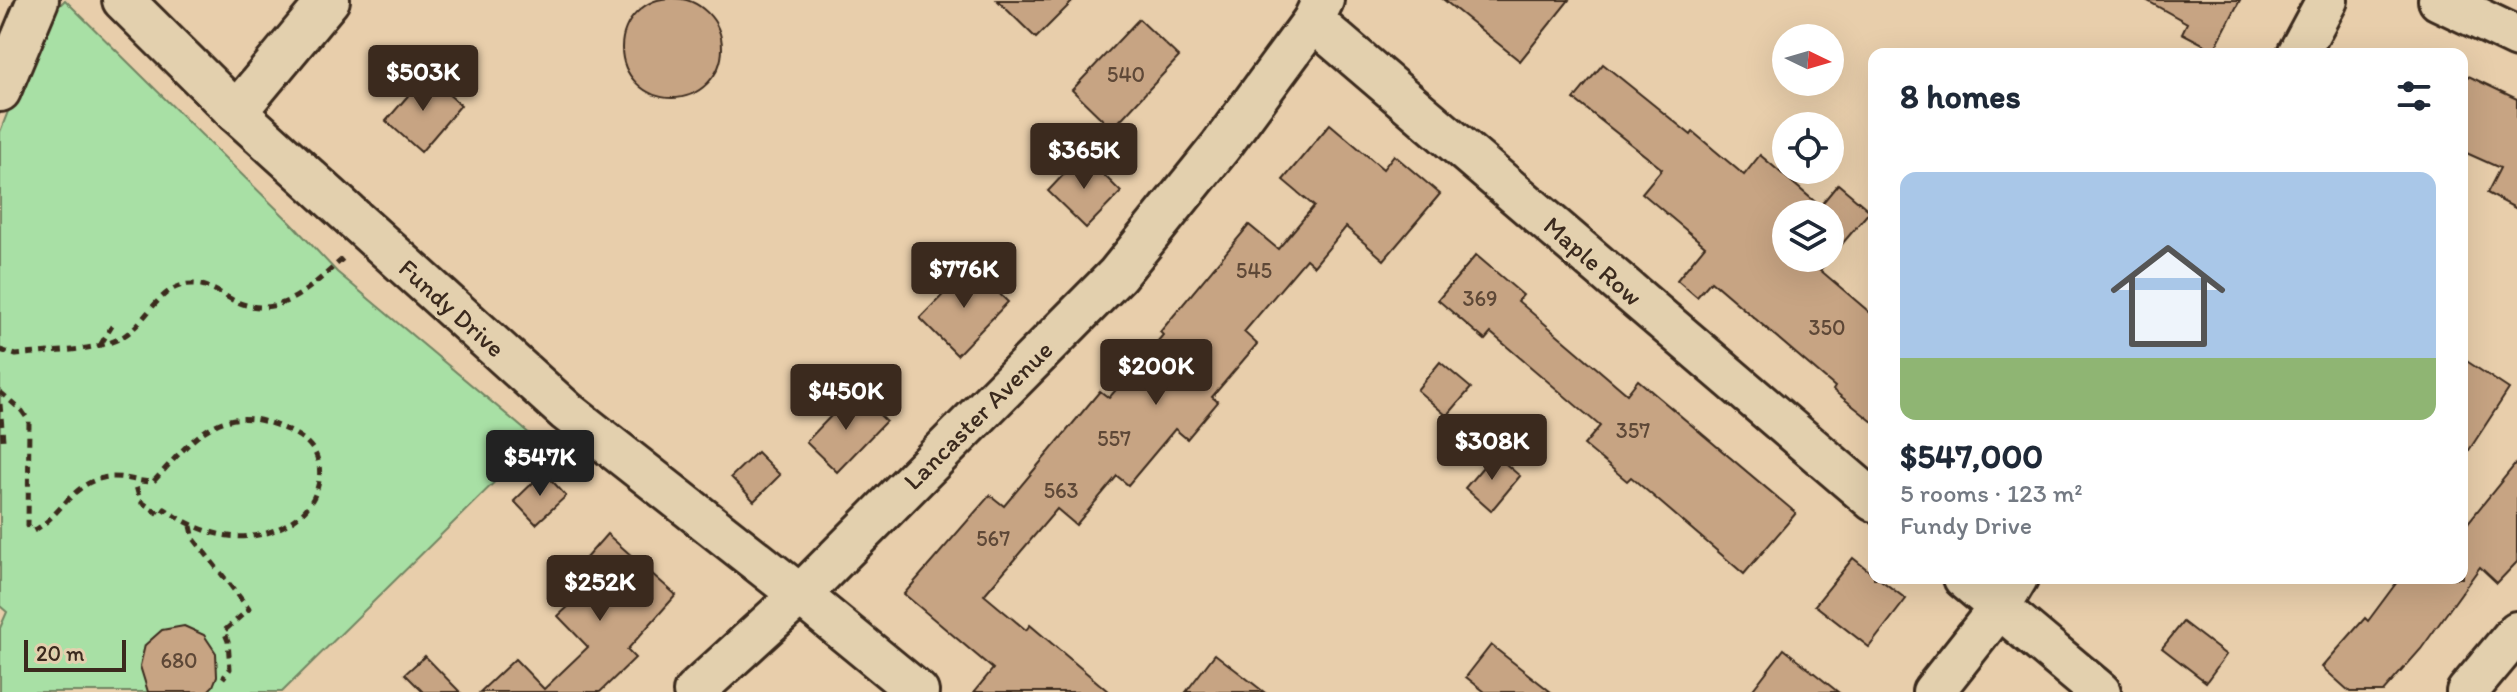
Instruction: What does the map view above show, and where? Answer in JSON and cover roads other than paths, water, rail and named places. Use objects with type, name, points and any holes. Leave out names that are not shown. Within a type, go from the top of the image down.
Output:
[{"type":"street","points":[[0,91],[38,0]]},
{"type":"street","name":"Fundy Drive","points":[[123,0],[236,112],[566,411],[918,692]]},
{"type":"street","points":[[236,112],[329,0]]},
{"type":"street","points":[[2301,48],[2327,0]]},
{"type":"street","points":[[2439,0],[2517,37]]},
{"type":"street","name":"Maple Row","points":[[1318,10],[1868,496]]},
{"type":"street","name":"Lancaster Avenue","points":[[694,692],[800,595],[1117,275],[1221,146],[1318,10]]},
{"type":"street","points":[[1982,584],[2008,593],[2100,692]]},
{"type":"street","points":[[1933,692],[2008,593]]},
{"type":"street","points":[[2467,692],[2517,632]]}]
